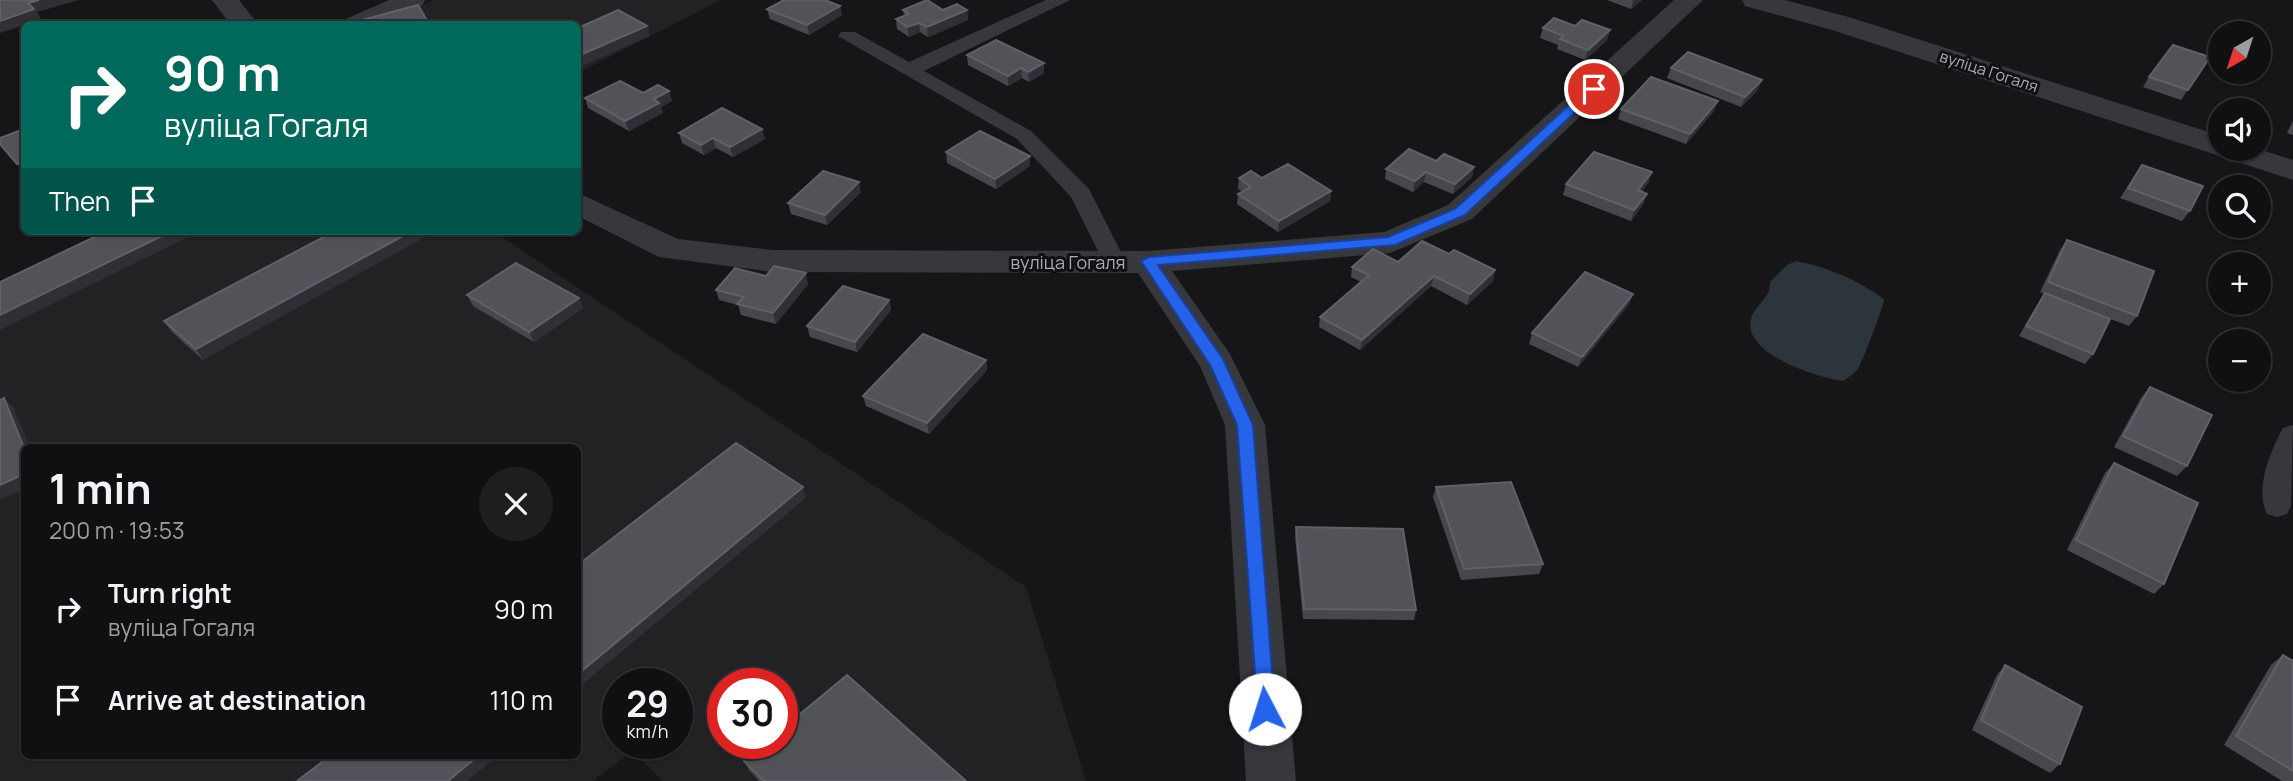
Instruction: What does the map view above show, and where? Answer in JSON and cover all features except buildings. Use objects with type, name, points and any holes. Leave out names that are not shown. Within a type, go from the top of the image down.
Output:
[{"type":"street","points":[[225,0],[242,21]]},
{"type":"street","points":[[365,21],[412,0]]},
{"type":"street","name":"вуліца Гогаля","points":[[581,204],[671,249],[773,261],[1131,262],[1390,242],[1460,212],[1690,0]]},
{"type":"street","name":"вуліца Гогаля","points":[[1755,0],[1842,24],[2208,142]]},
{"type":"street","points":[[2265,161],[2293,170]]},
{"type":"street","points":[[1131,262],[1217,363],[1245,425],[1271,781]]},
{"type":"lane","points":[[909,70],[1061,0]]},
{"type":"lane","points":[[848,36],[996,116],[1042,152],[1081,194],[1131,262]]},
{"type":"lane","points":[[2277,506],[2281,461],[2293,435]]},
{"type":"shaded area","points":[[435,0],[721,0],[581,71],[581,21],[384,21]]},
{"type":"shaded area","points":[[98,235],[499,235],[1026,587],[1086,781],[663,781],[641,759],[693,759],[693,668],[602,668],[602,759],[622,759],[593,781],[0,781],[0,284]]},
{"type":"shaded area","points":[[1796,261],[1842,275],[1884,299],[1859,367],[1843,381],[1817,375],[1784,362],[1758,343],[1751,332],[1751,319],[1768,293],[1770,282],[1787,265]]},
{"type":"route","points":[[1265,709],[1245,425],[1217,363],[1149,261],[1390,242],[1460,212],[1594,89]]}]
